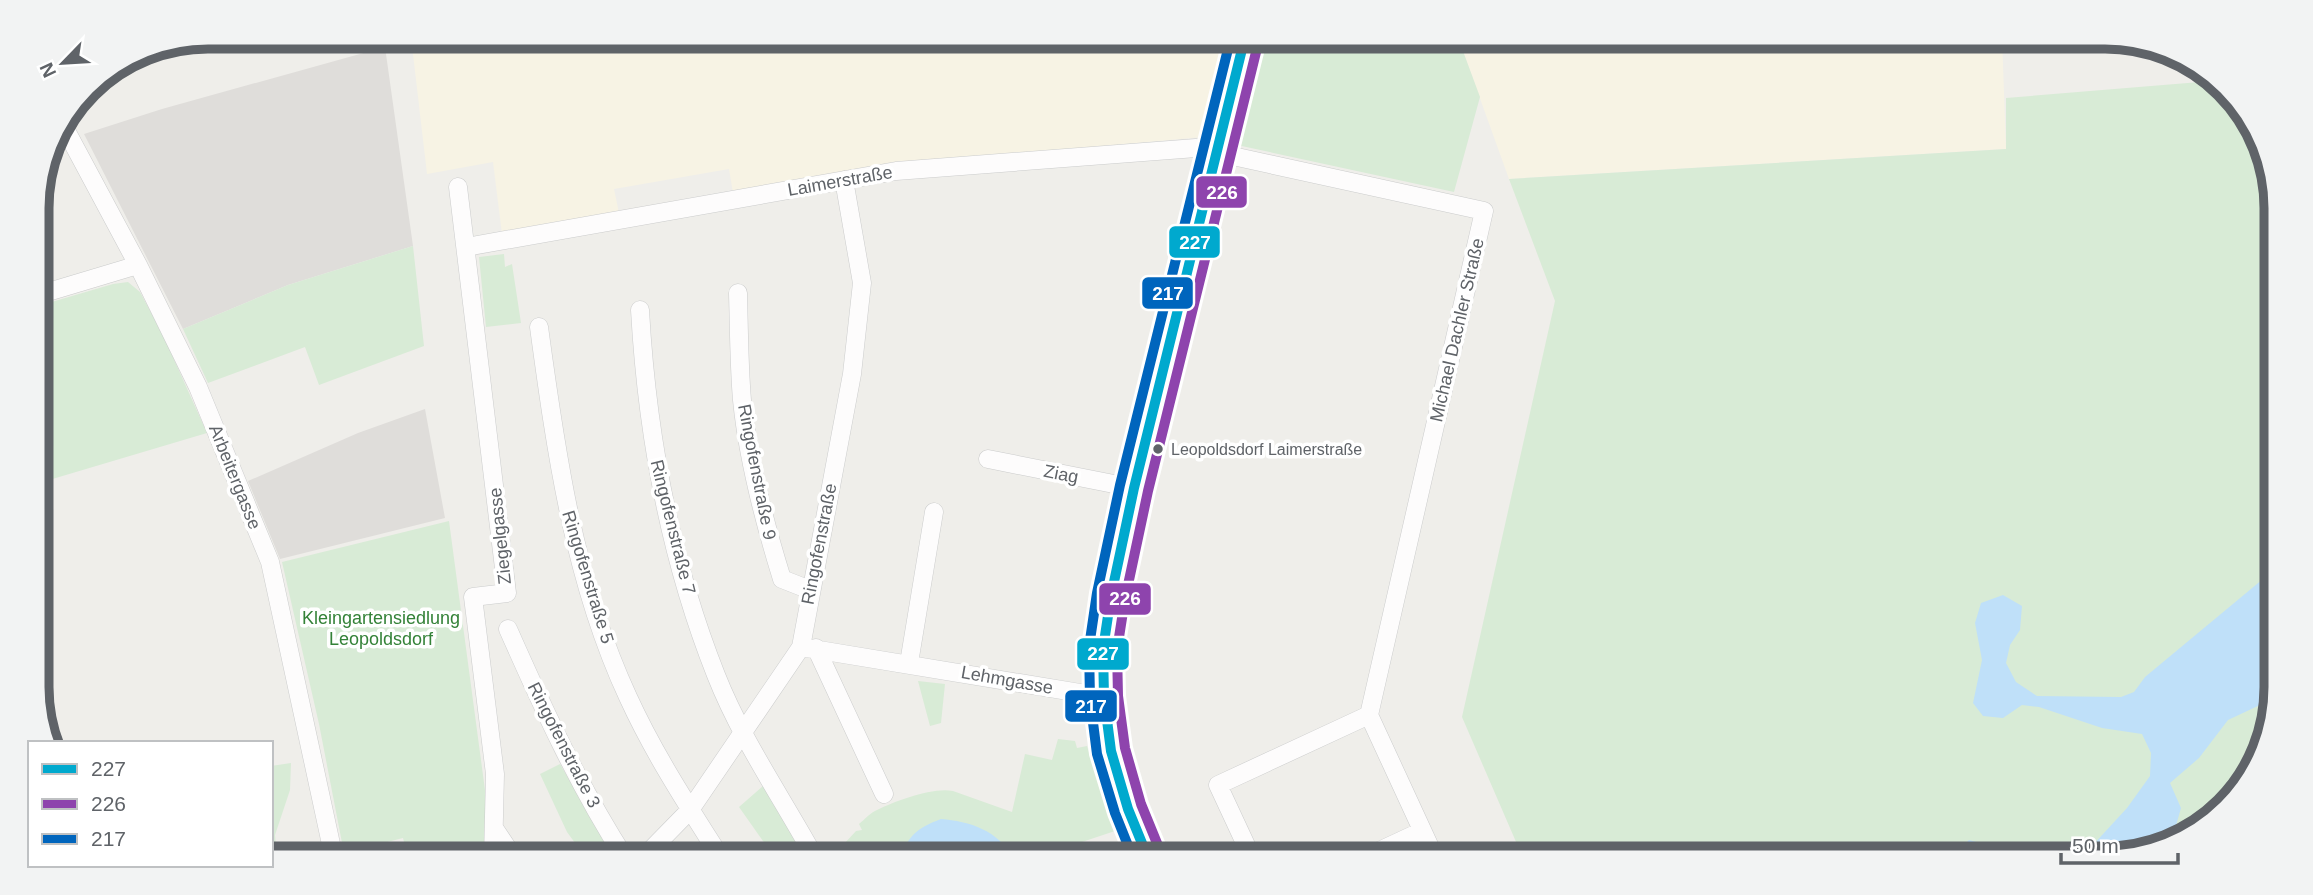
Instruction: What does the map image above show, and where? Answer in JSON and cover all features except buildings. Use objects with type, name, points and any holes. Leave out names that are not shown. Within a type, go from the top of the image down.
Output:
[{"type":"street","points":[[1143,846],[1128,809],[1111,751],[1104,697],[1103,649],[1111,596],[1134,488],[1242,49]]},
{"type":"street","name":"Arbeitergasse","points":[[67,134],[138,265],[198,387],[270,562],[331,846]]},
{"type":"street","name":"Laimerstraße","points":[[466,247],[896,171],[1196,148],[1217,152]]},
{"type":"street","name":"Michael Dachler Straße","points":[[1217,152],[1484,211],[1369,715]]},
{"type":"street","name":"Ringofenstraße","points":[[655,846],[690,810],[743,733],[808,647],[810,590],[852,374],[862,283],[844,180]]},
{"type":"street","name":"Ziegelgasse","points":[[458,187],[507,593],[473,597],[495,774],[494,846]]},
{"type":"street","points":[[49,292],[138,265]]},
{"type":"street","name":"Ringofenstraße 9","points":[[738,292],[742,401],[750,457],[765,523],[782,579],[810,590]]},
{"type":"street","name":"Ringofenstraße 7","points":[[640,310],[654,455],[685,583],[716,676],[743,733],[808,846]]},
{"type":"street","name":"Ringofenstraße 5","points":[[539,327],[565,500],[599,624],[627,696],[657,755],[713,846]]},
{"type":"street","name":"Ziag","points":[[988,460],[1134,488]]},
{"type":"street","points":[[909,663],[934,512]]},
{"type":"street","name":"Ringofenstraße 3","points":[[508,629],[566,756],[618,846]]},
{"type":"street","points":[[808,647],[884,794]]},
{"type":"street","name":"Lehmgasse","points":[[808,647],[1104,697]]},
{"type":"street","points":[[1246,846],[1218,785],[1369,715],[1429,846]]},
{"type":"street","points":[[495,828],[506,846]]},
{"type":"street","points":[[1390,846],[1422,831]]},
{"type":"shaded area","points":[[385,49],[413,246],[288,285],[183,329],[84,134],[162,109]]},
{"type":"shaded area","points":[[412,49],[1225,49],[1203,137],[902,164],[733,193],[729,169],[614,189],[619,213],[502,234],[493,162],[427,174]]},
{"type":"shaded area","points":[[1462,49],[2002,49],[2006,149],[1509,179]]},
{"type":"shaded area","points":[[425,409],[445,518],[280,559],[248,481],[358,433]]},
{"type":"green space","points":[[1260,49],[1462,49],[1480,97],[1454,192],[1237,145]]},
{"type":"green space","points":[[2201,82],[2224,103],[2237,120],[2252,147],[2259,167],[2264,208],[2264,697],[2256,738],[2237,775],[2210,806],[2184,825],[2146,841],[2115,846],[1518,846],[1462,717],[1555,301],[1509,179],[2006,149],[2006,98]]},
{"type":"green space","points":[[413,246],[424,346],[319,385],[305,347],[208,383],[183,329],[288,285]]},
{"type":"green space","points":[[504,254],[505,267],[512,264],[521,323],[486,327],[479,257]]},
{"type":"green space","points":[[128,282],[140,292],[163,335],[207,433],[49,480],[49,303]]},
{"type":"green space","name":"Kleingartensiedlung Leopoldsdorf","points":[[449,521],[489,820],[488,846],[405,846],[403,838],[372,846],[343,846],[319,724],[282,562]]},
{"type":"green space","points":[[918,681],[945,684],[941,723],[930,726]]},
{"type":"green space","points":[[1058,739],[1075,741],[1077,748],[1087,746],[1103,796],[1118,830],[1070,846],[842,846],[856,831],[862,830],[859,824],[872,813],[925,793],[953,791],[1012,812],[1025,754],[1052,760]]},
{"type":"green space","points":[[291,763],[290,790],[275,835],[276,846],[273,846],[273,766]]},
{"type":"green space","points":[[560,764],[608,846],[577,846],[567,832],[540,774]]},
{"type":"green space","points":[[763,786],[802,846],[767,846],[739,807]]},
{"type":"water","points":[[2264,578],[2264,697],[2260,705],[2228,720],[2199,758],[2170,783],[2181,808],[2175,830],[2146,841],[2115,846],[2092,846],[2127,808],[2150,776],[2151,753],[2142,734],[2102,728],[2039,707],[2022,705],[2003,718],[1983,716],[1973,703],[1982,660],[1975,623],[1981,603],[2003,595],[2022,606],[2020,630],[2010,645],[2006,663],[2016,682],[2037,696],[2121,697],[2134,692],[2145,677]]},
{"type":"water","points":[[941,819],[962,822],[992,834],[1004,846],[906,846],[915,833]]},
{"type":"water","points":[[1969,840],[1991,846],[1963,846]]},
{"type":"transit line","name":"217","points":[[1128,846],[1097,754],[1090,699],[1089,647],[1097,593],[1120,485],[1228,49]]},
{"type":"transit line","name":"227","points":[[1143,846],[1128,809],[1111,751],[1104,697],[1103,649],[1111,596],[1134,488],[1242,49]]},
{"type":"transit line","name":"226","points":[[1158,846],[1141,804],[1125,748],[1118,696],[1117,650],[1148,491],[1257,49]]},
{"type":"place","name":"Leopoldsdorf Laimerstraße","points":[[1158,449]]}]
